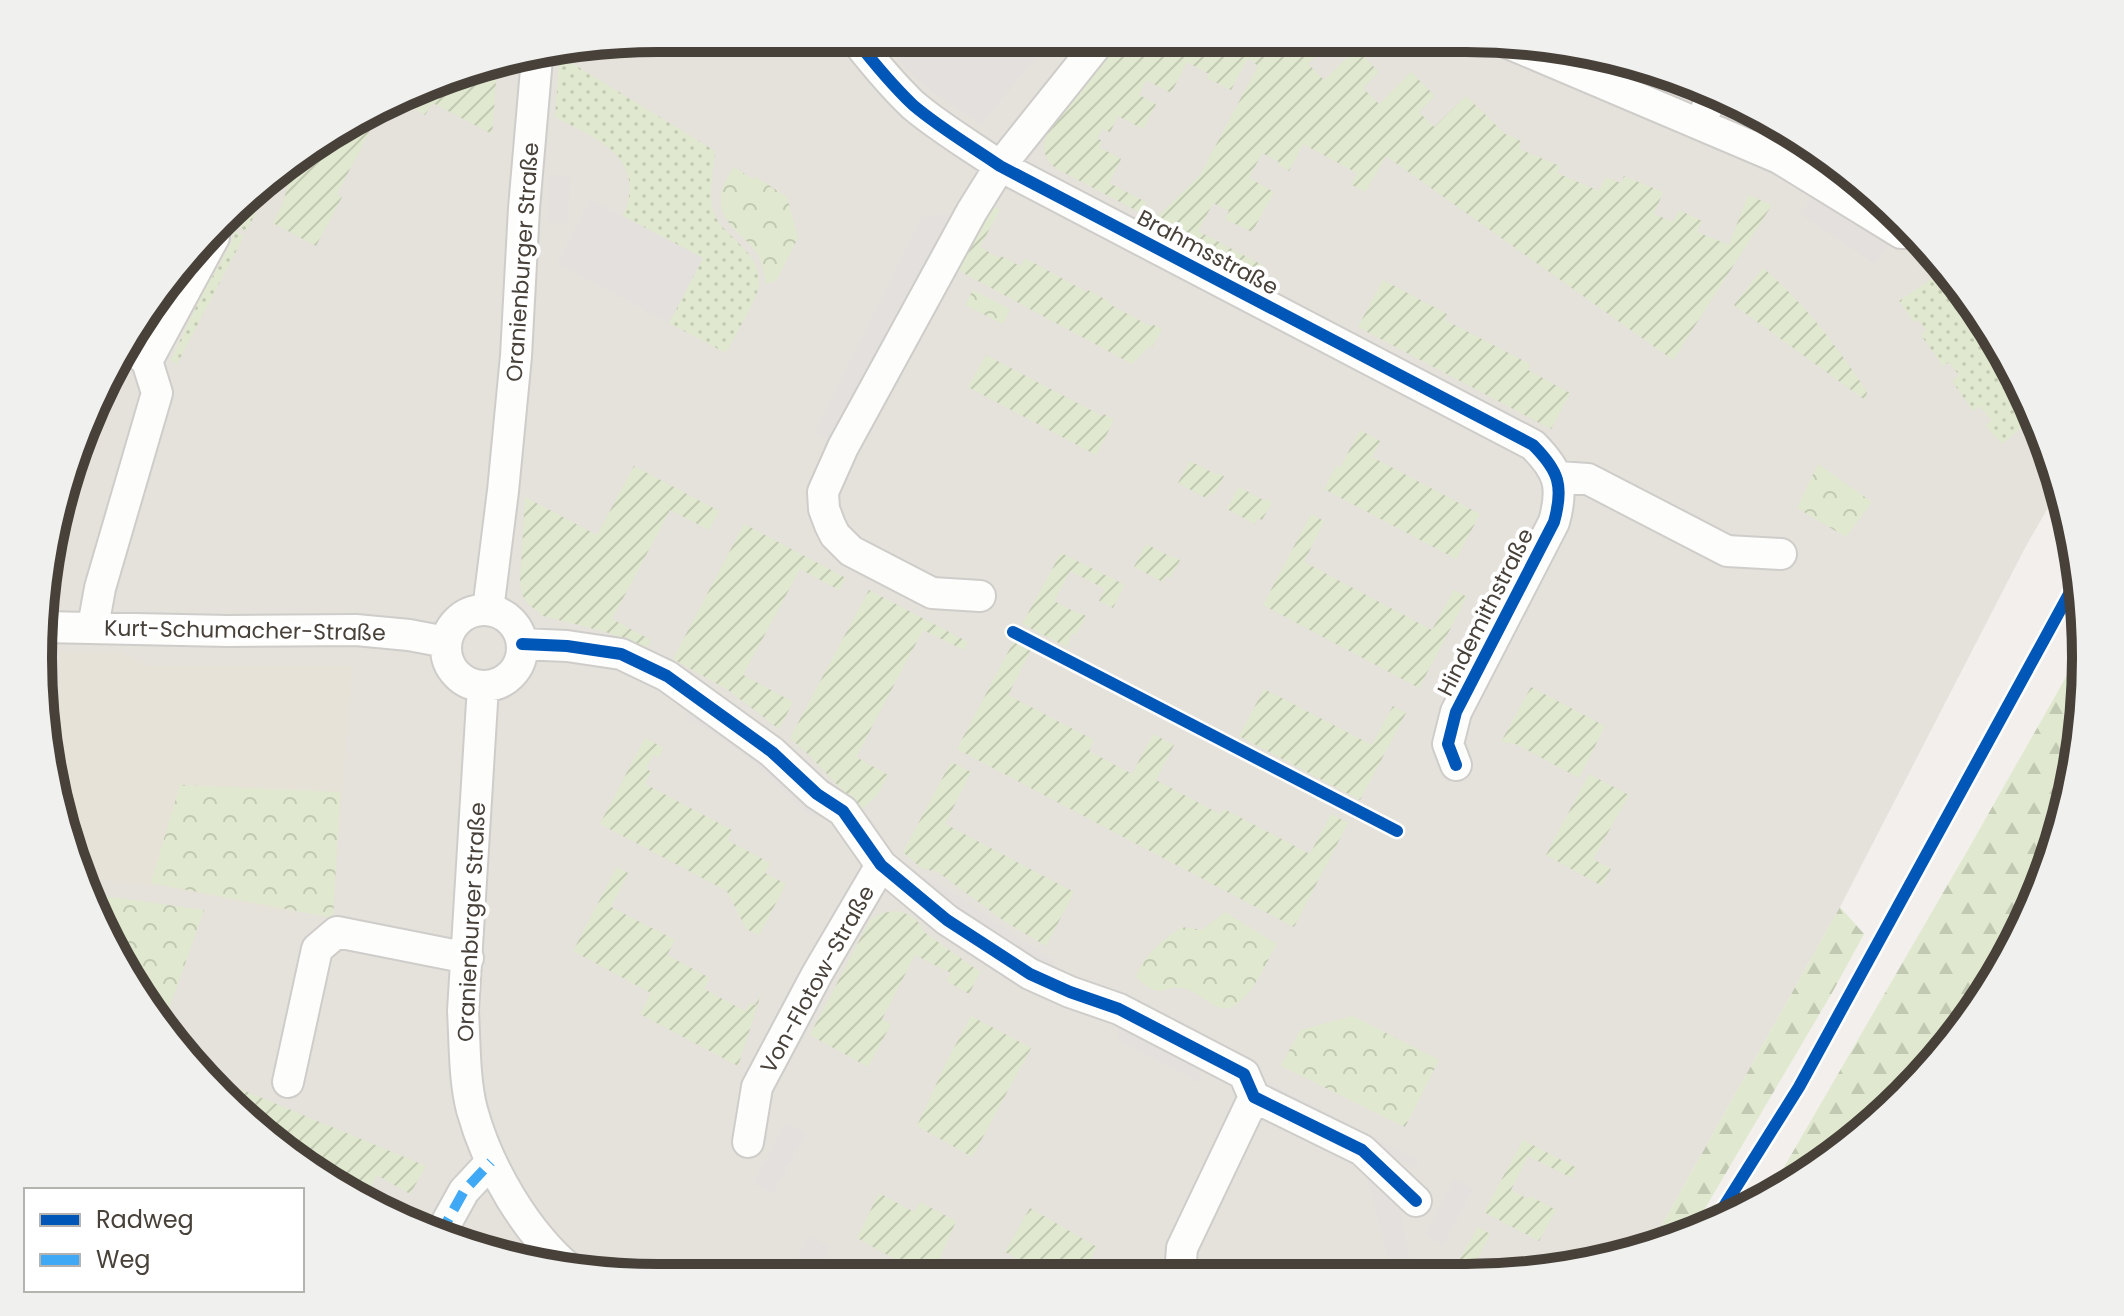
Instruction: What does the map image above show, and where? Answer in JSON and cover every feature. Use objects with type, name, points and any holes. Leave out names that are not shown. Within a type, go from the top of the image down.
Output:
[{"type":"street","name":"Brahmsstraße","points":[[865,52],[913,104],[1000,166],[1533,445],[1547,459],[1558,477]]},
{"type":"street","points":[[980,596],[932,593],[851,551],[835,535],[826,517],[823,492],[843,447],[972,211],[1000,166],[1091,52]]},
{"type":"street","points":[[1540,56],[1779,158],[1896,230]]},
{"type":"street","name":"Oranienburger Straße","points":[[488,610],[516,356],[536,65]]},
{"type":"street","points":[[1700,124],[1709,103]]},
{"type":"street","points":[[93,627],[100,588],[157,393],[137,353],[191,272]]},
{"type":"street","points":[[1558,477],[1588,479],[1727,551],[1781,554]]},
{"type":"street","name":"Hindemithstraße","points":[[1456,765],[1448,744],[1456,712],[1554,522],[1560,500],[1558,477]]},
{"type":"street","points":[[488,610],[507,617],[520,634],[522,655],[512,674],[504,680],[483,686],[459,677],[451,667],[446,642],[461,617],[469,612],[488,610]]},
{"type":"street","name":"Kurt-Schumacher-Straße","points":[[53,627],[356,630],[446,642]]},
{"type":"street","points":[[522,644],[567,646],[621,654],[667,676],[772,752],[817,794],[843,811],[881,865],[947,920],[1030,974],[1119,1009],[1244,1074],[1254,1097],[1362,1150],[1416,1201]]},
{"type":"street","name":"Oranienburger Straße","points":[[483,686],[463,1011],[466,1065],[472,1109],[491,1162],[514,1204],[556,1255]]},
{"type":"street","name":"Von-Flotow-Straße","points":[[748,1142],[757,1087],[817,974],[881,865]]},
{"type":"street","points":[[288,1082],[317,949],[337,932],[468,958]]},
{"type":"street","points":[[1181,1264],[1182,1248],[1254,1097]]},
{"type":"street","points":[[445,1225],[464,1191],[491,1162]]},
{"type":"shaded area","points":[[658,52],[1466,52],[1506,53],[1584,64],[1661,84],[1734,114],[1803,154],[1866,202],[1922,258],[1970,321],[2010,390],[2040,463],[2051,502],[1840,907],[1657,1233],[1623,1243],[1545,1259],[1466,1264],[658,1264],[618,1263],[540,1252],[463,1232],[426,1218],[390,1202],[321,1162],[258,1114],[229,1087],[202,1058],[154,995],[114,926],[98,890],[84,853],[64,776],[53,698],[52,658],[53,618],[64,540],[84,463],[114,390],[154,321],[202,258],[258,202],[321,154],[390,114],[463,84],[579,57]]},
{"type":"shaded area","points":[[891,52],[1041,52],[981,124],[919,81]]},
{"type":"shaded area","points":[[550,175],[570,176],[567,223],[547,222]]},
{"type":"shaded area","points":[[1813,195],[1888,245],[1875,264],[1800,214]]},
{"type":"shaded area","points":[[590,199],[703,258],[669,323],[557,263]]},
{"type":"shaded area","points":[[972,211],[843,447],[815,432],[922,217]]},
{"type":"shaded area","points":[[52,651],[59,651],[59,733],[53,698]]},
{"type":"shaded area","points":[[59,651],[120,651],[145,666],[352,666],[333,918],[296,911],[295,914],[169,887],[94,879],[73,815],[57,737]]},
{"type":"shaded area","points":[[689,709],[731,732],[817,811],[811,817],[749,758],[706,728],[684,718]]},
{"type":"shaded area","points":[[925,878],[934,879],[1053,959],[1054,977],[925,893]]},
{"type":"shaded area","points":[[1115,1019],[1198,1062],[1202,1084],[1119,1040]]},
{"type":"shaded area","points":[[1268,1082],[1419,1161],[1415,1168],[1264,1089]]},
{"type":"shaded area","points":[[785,1122],[806,1133],[773,1194],[753,1183]]},
{"type":"shaded area","points":[[1386,1175],[1391,1203],[1398,1202],[1410,1260],[1390,1264],[1367,1179]]},
{"type":"shaded area","points":[[1454,1179],[1473,1189],[1443,1245],[1425,1236]]},
{"type":"shaded area","points":[[809,1236],[830,1247],[821,1264],[794,1264]]},
{"type":"green space","points":[[1110,52],[1320,52],[1308,64],[1324,80],[1353,52],[1359,52],[1379,72],[1363,88],[1379,104],[1411,72],[1435,96],[1419,112],[1434,127],[1466,96],[1505,134],[1521,141],[1519,149],[1560,166],[1557,173],[1599,191],[1606,177],[1621,183],[1624,176],[1663,192],[1654,214],[1673,222],[1679,210],[1702,221],[1697,232],[1729,245],[1748,195],[1772,205],[1673,360],[1386,156],[1365,192],[1352,185],[1357,173],[1303,144],[1289,171],[1262,153],[1249,178],[1274,192],[1252,232],[1225,219],[1229,211],[1213,203],[1198,231],[1264,266],[1259,276],[1154,220],[1200,175],[1258,66],[1248,58],[1231,90],[1207,78],[1209,74],[1187,62],[1171,93],[1146,80],[1139,95],[1156,104],[1143,129],[1118,116],[1110,132],[1102,129],[1097,138],[1102,141],[1099,147],[1121,159],[1109,183],[1146,202],[1141,213],[1057,169],[1044,148],[1047,133]]},
{"type":"green space","points":[[559,62],[570,62],[715,151],[712,207],[722,227],[753,260],[759,285],[726,353],[669,323],[703,258],[623,216],[629,196],[629,179],[624,165],[602,142],[555,117]]},
{"type":"green space","points":[[497,74],[492,134],[433,103],[425,115],[408,106]]},
{"type":"green space","points":[[374,123],[337,194],[342,197],[316,246],[273,223],[283,203],[290,176]]},
{"type":"green space","points":[[734,167],[787,197],[798,238],[776,281],[766,284],[757,253],[728,222],[721,206],[724,183]]},
{"type":"green space","points":[[264,197],[246,232],[235,224]]},
{"type":"green space","points":[[992,206],[1000,209],[980,247],[1020,266],[1025,258],[1150,326],[1152,324],[1162,329],[1152,347],[1149,346],[1132,364],[954,268]]},
{"type":"green space","points":[[234,231],[244,236],[177,364],[171,360],[201,296],[205,274],[212,278],[232,241]]},
{"type":"green space","points":[[1763,268],[1793,296],[1832,342],[1867,392],[1865,400],[1734,305]]},
{"type":"green space","points":[[1936,276],[1991,355],[2025,424],[2002,444],[1986,426],[1991,420],[1979,406],[1973,411],[1952,381],[1959,375],[1949,362],[1943,366],[1921,335],[1926,330],[1919,320],[1914,322],[1899,301]]},
{"type":"green space","points":[[1383,280],[1447,314],[1445,320],[1530,364],[1528,370],[1570,393],[1551,429],[1358,327]]},
{"type":"green space","points":[[973,290],[1010,309],[1003,324],[965,305]]},
{"type":"green space","points":[[986,355],[1114,420],[1096,455],[968,387]]},
{"type":"green space","points":[[1360,430],[1380,441],[1372,457],[1480,514],[1456,559],[1324,489],[1336,466],[1340,468]]},
{"type":"green space","points":[[1190,461],[1224,476],[1214,495],[1209,493],[1206,498],[1178,483]]},
{"type":"green space","points":[[1818,464],[1872,502],[1846,537],[1797,508]]},
{"type":"green space","points":[[634,466],[719,511],[709,530],[670,510],[612,619],[651,640],[646,648],[606,632],[543,616],[527,603],[520,583],[525,497],[597,535]]},
{"type":"green space","points":[[1239,487],[1272,502],[1262,520],[1258,518],[1255,524],[1227,509]]},
{"type":"green space","points":[[1311,514],[1324,521],[1304,562],[1432,630],[1454,590],[1467,597],[1419,688],[1263,605]]},
{"type":"green space","points":[[744,524],[846,578],[839,590],[800,569],[743,675],[793,702],[779,729],[728,690],[673,659]]},
{"type":"green space","points":[[1146,544],[1180,560],[1170,578],[1166,576],[1163,582],[1134,567]]},
{"type":"green space","points":[[1061,553],[1125,585],[1113,608],[1099,601],[1105,589],[1070,571],[1054,601],[1086,616],[1076,635],[1072,633],[1067,647],[1022,624]]},
{"type":"green space","points":[[869,590],[968,642],[964,650],[923,630],[856,757],[888,775],[877,795],[861,810],[790,738]]},
{"type":"green space","points":[[1017,635],[1034,644],[1008,695],[1094,740],[1089,751],[1132,774],[1153,734],[1174,745],[1156,780],[1220,814],[1224,809],[1310,854],[1331,814],[1348,823],[1294,927],[957,749]]},
{"type":"green space","points":[[2072,667],[2067,737],[2051,815],[2026,890],[1991,961],[1947,1027],[1895,1087],[1835,1139],[1778,1177]]},
{"type":"green space","points":[[1531,687],[1605,726],[1579,778],[1516,744],[1501,742]]},
{"type":"green space","points":[[1264,689],[1372,745],[1393,706],[1406,713],[1360,800],[1239,736]]},
{"type":"green space","points":[[645,738],[664,748],[659,757],[653,755],[646,768],[651,772],[645,784],[732,830],[727,840],[770,863],[765,873],[786,884],[759,935],[746,929],[727,891],[600,824]]},
{"type":"green space","points":[[951,762],[971,772],[945,824],[1074,892],[1046,946],[1004,921],[938,872],[921,868],[903,852]]},
{"type":"green space","points":[[1589,774],[1629,795],[1593,859],[1611,869],[1602,886],[1546,855]]},
{"type":"green space","points":[[180,785],[340,792],[333,918],[151,883]]},
{"type":"green space","points":[[617,867],[628,873],[611,907],[675,940],[667,955],[710,978],[704,989],[745,1011],[750,1003],[755,1005],[762,991],[738,1066],[640,1014],[651,993],[573,951]]},
{"type":"green space","points":[[100,895],[204,910],[167,1014],[133,961]]},
{"type":"green space","points":[[1840,907],[1864,934],[1833,991],[1700,1217],[1657,1233]]},
{"type":"green space","points":[[896,911],[913,918],[924,932],[980,972],[969,994],[947,981],[951,973],[915,955],[882,1019],[891,1024],[868,1067],[810,1035],[870,920],[882,913]]},
{"type":"green space","points":[[1225,912],[1277,944],[1253,986],[1237,1004],[1228,1008],[1218,1007],[1194,992],[1178,987],[1153,990],[1136,977],[1149,954],[1161,942],[1182,927],[1202,930]]},
{"type":"green space","points":[[971,1016],[1031,1048],[972,1157],[917,1126]]},
{"type":"green space","points":[[1353,1016],[1439,1060],[1405,1127],[1281,1066],[1300,1030]]},
{"type":"green space","points":[[225,1083],[426,1166],[410,1194],[377,1175],[368,1190],[289,1139]]},
{"type":"green space","points":[[1523,1140],[1577,1168],[1572,1178],[1528,1156],[1511,1190],[1556,1210],[1539,1241],[1484,1212]]},
{"type":"green space","points":[[879,1193],[914,1212],[920,1202],[956,1221],[937,1264],[904,1264],[857,1238]]},
{"type":"green space","points":[[1030,1208],[1097,1247],[1088,1264],[1027,1264],[1005,1252]]},
{"type":"green space","points":[[1478,1227],[1490,1234],[1475,1264],[1457,1264]]},
{"type":"marked path","points":[[445,1225],[464,1191],[491,1162]]},
{"type":"cycle path","points":[[866,52],[913,105],[1000,166],[1533,445],[1542,454],[1554,471],[1559,489],[1554,522],[1456,712],[1448,744],[1456,765]]},
{"type":"cycle path","points":[[1724,1206],[1799,1087],[2069,595]]},
{"type":"cycle path","points":[[1013,632],[1397,831]]},
{"type":"cycle path","points":[[522,644],[567,646],[621,654],[667,676],[772,752],[817,794],[843,811],[881,865],[947,920],[1030,974],[1119,1009],[1244,1074],[1254,1097],[1362,1150],[1416,1201]]}]
